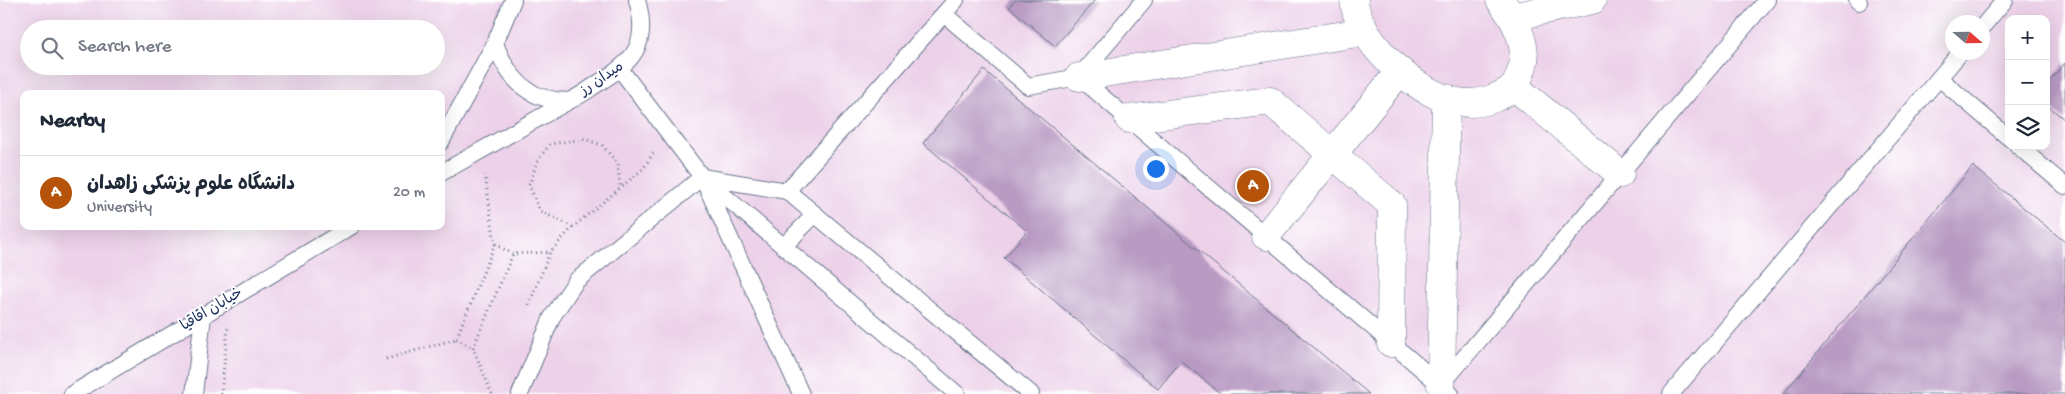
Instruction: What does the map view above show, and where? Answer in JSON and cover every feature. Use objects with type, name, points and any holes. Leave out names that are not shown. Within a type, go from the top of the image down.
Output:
[{"type":"street","points":[[1354,0],[1355,10],[1364,32],[1376,48],[1400,71],[1428,90],[1446,98],[1468,103],[1493,100],[1515,87],[1524,62],[1522,38],[1506,8],[1592,0]]},
{"type":"street","points":[[1079,77],[1364,32]]},
{"type":"street","points":[[1266,236],[1400,71]]},
{"type":"street","points":[[1515,87],[1620,174]]},
{"type":"street","points":[[1446,98],[1446,390]]},
{"type":"street","points":[[1129,119],[1270,101],[1392,205],[1390,343]]},
{"type":"lane","points":[[445,135],[495,43],[513,0]]},
{"type":"lane","name":"میدان رز","points":[[495,43],[502,62],[514,79],[530,91],[549,99],[569,101],[620,69],[634,55],[640,40],[642,24],[636,0]]},
{"type":"lane","points":[[787,191],[956,0]]},
{"type":"lane","points":[[944,14],[1028,86],[1079,77],[1144,0]]},
{"type":"lane","points":[[1079,77],[1446,390],[1620,174],[1767,0]]},
{"type":"lane","points":[[1990,18],[2005,0]]},
{"type":"lane","points":[[1671,394],[1954,60]]},
{"type":"lane","points":[[620,69],[702,177],[801,394]]},
{"type":"lane","points":[[1939,78],[2005,135]]},
{"type":"lane","points":[[445,172],[569,101]]},
{"type":"lane","points":[[2023,150],[2065,186]]},
{"type":"lane","points":[[702,177],[957,394]]},
{"type":"lane","points":[[520,394],[552,317],[576,281],[702,177],[787,191],[1031,394]]},
{"type":"lane","points":[[784,246],[815,214]]},
{"type":"lane","name":"خیابان اقاقیا","points":[[72,394],[345,230]]},
{"type":"lane","points":[[194,394],[203,316]]},
{"type":"path","points":[[573,227],[540,211],[529,185],[538,160],[550,144],[584,139],[602,145],[618,164],[620,187]]},
{"type":"path","points":[[526,314],[550,252],[573,227],[643,169],[656,148]]},
{"type":"path","points":[[456,339],[495,244],[484,172]]},
{"type":"path","points":[[495,244],[513,254],[550,252]]},
{"type":"path","points":[[473,348],[513,254]]},
{"type":"path","points":[[221,394],[228,326]]},
{"type":"path","points":[[386,358],[456,339],[473,348],[492,394]]},
{"type":"shaded area","points":[[0,0],[2065,0],[2065,394],[0,394]]},
{"type":"building","points":[[1015,0],[1095,0],[1055,46],[1009,7]]},
{"type":"building","points":[[2065,63],[2065,120],[2050,107],[2050,80]]},
{"type":"building","points":[[984,70],[1369,394],[1221,394],[1181,361],[1158,389],[1004,258],[1027,231],[923,143]]},
{"type":"building","points":[[1973,166],[2065,242],[2065,394],[1783,394]]},
{"type":"place","name":"دانشگاه علوم پزشکی زاهدان","points":[[1253,186]]}]
